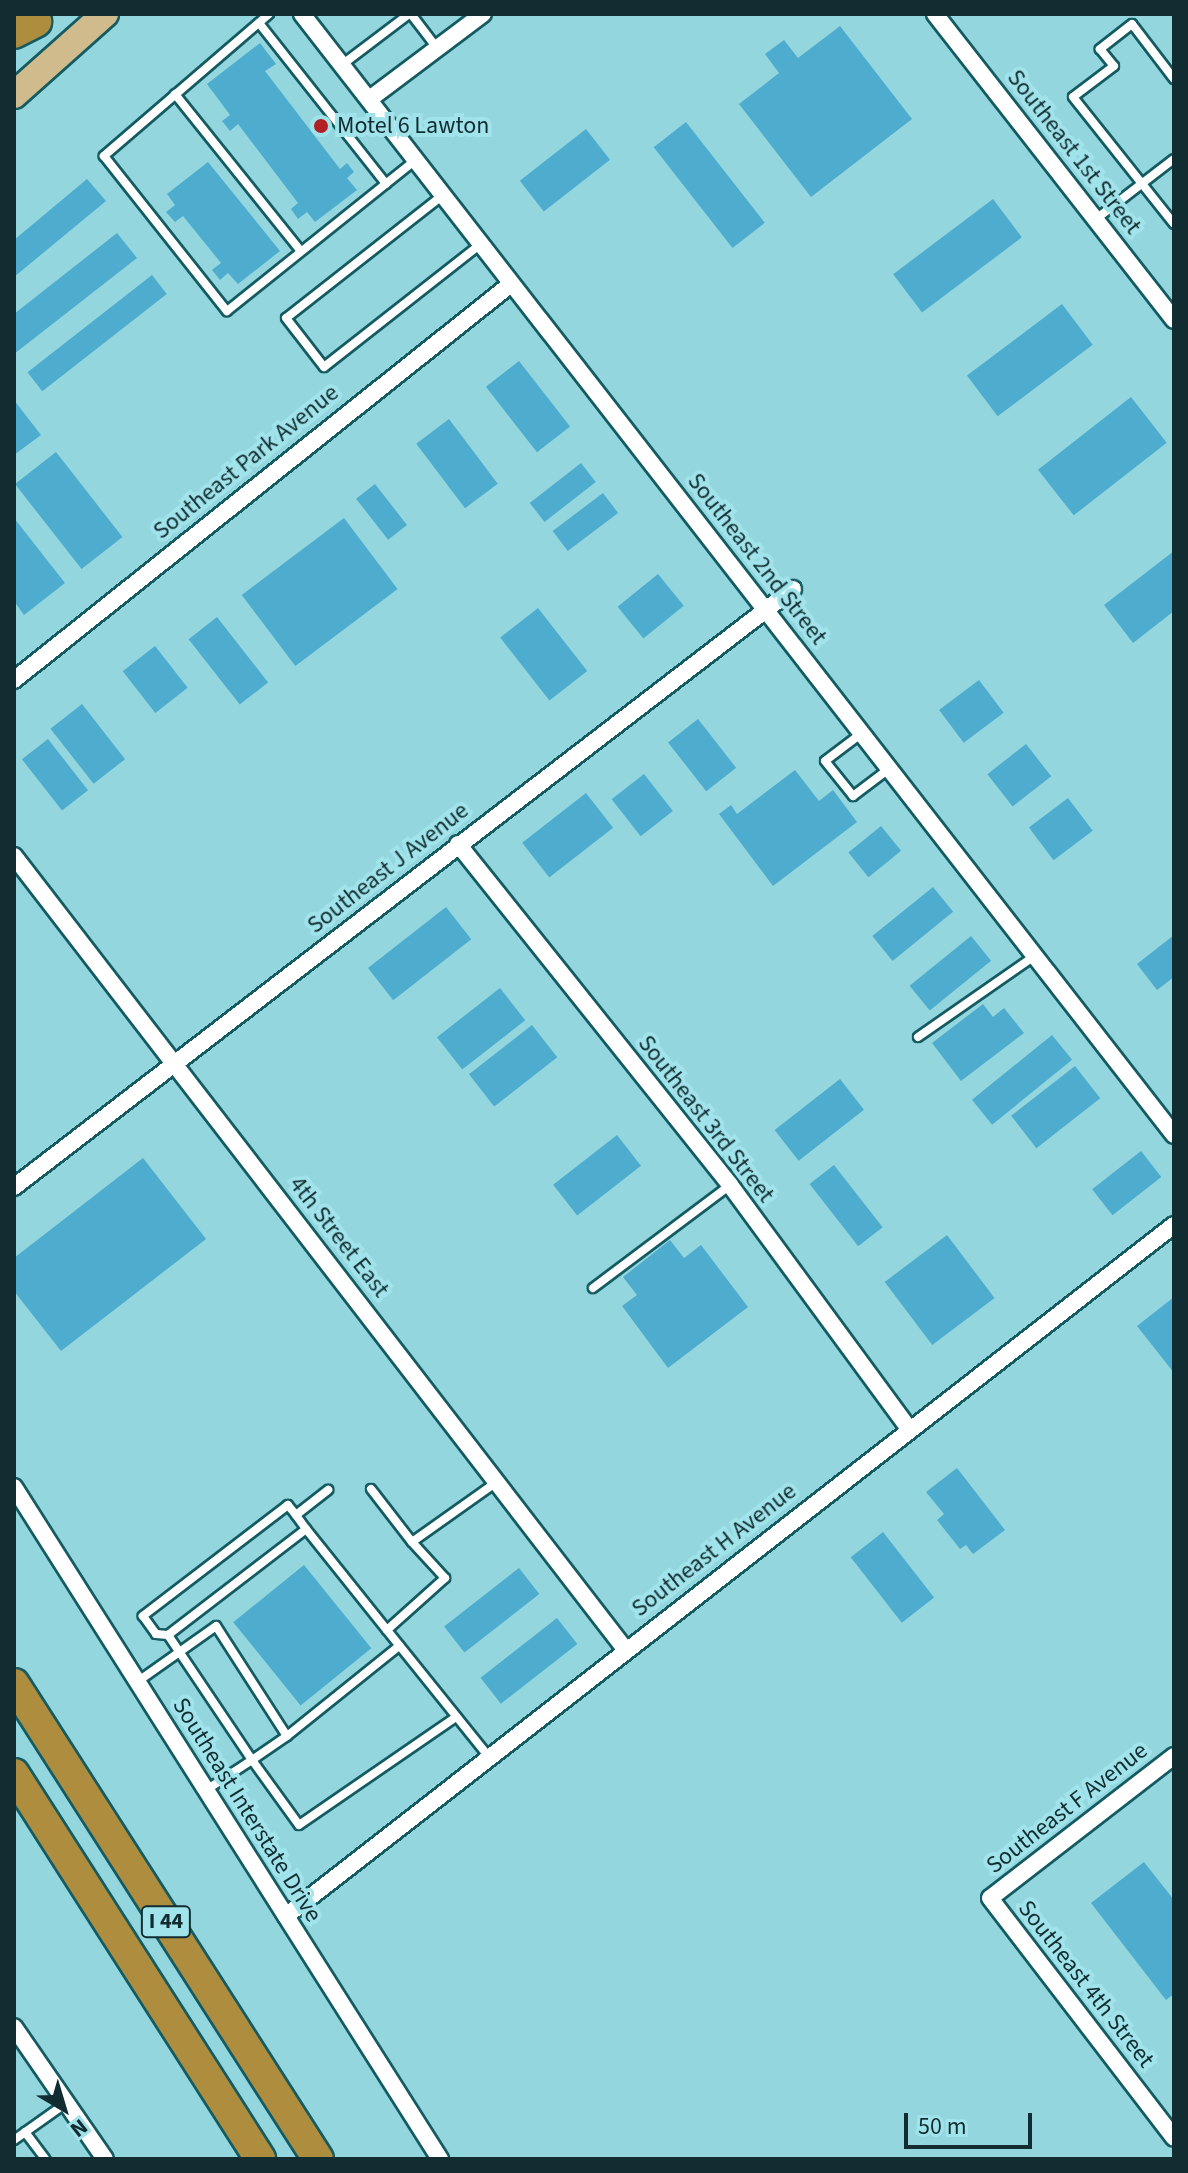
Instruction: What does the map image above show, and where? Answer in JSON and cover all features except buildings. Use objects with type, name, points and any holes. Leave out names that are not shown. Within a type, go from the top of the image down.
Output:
[{"type":"highway","name":"I 44","points":[[14,1684],[318,2159]]},
{"type":"highway","name":"I 44","points":[[14,1774],[260,2159]]},
{"type":"main road","points":[[14,95],[105,14]]},
{"type":"street","name":"Southeast 2nd Street","points":[[302,14],[371,98],[511,284],[891,767],[1174,1135]]},
{"type":"street","points":[[371,98],[483,14]]},
{"type":"street","name":"Southeast 1st Street","points":[[935,14],[1174,320]]},
{"type":"street","name":"Southeast Park Avenue","points":[[14,680],[511,284]]},
{"type":"street","name":"Southeast J Avenue","points":[[14,1187],[793,589]]},
{"type":"street","name":"Southeast 3rd Street","points":[[458,844],[730,1185],[909,1429]]},
{"type":"street","name":"4th Street East","points":[[14,856],[625,1649]]},
{"type":"street","name":"Southeast H Avenue","points":[[286,1916],[625,1649],[1174,1225]]},
{"type":"street","name":"Southeast Interstate Drive","points":[[14,1487],[440,2159]]},
{"type":"street","name":"Southeast F Avenue","points":[[990,1898],[1174,1756]]},
{"type":"street","name":"Southeast 4th Street","points":[[990,1898],[1174,2138]]},
{"type":"street","points":[[17,2037],[105,2159]]},
{"type":"lane","points":[[269,14],[104,156],[227,311],[417,159]]},
{"type":"lane","points":[[343,64],[410,14],[437,48]]},
{"type":"lane","points":[[259,23],[386,184]]},
{"type":"lane","points":[[1174,79],[1132,24],[1100,49],[1114,66],[1073,97],[1174,224]]},
{"type":"lane","points":[[175,94],[301,251]]},
{"type":"lane","points":[[1096,219],[1174,159]]},
{"type":"lane","points":[[444,194],[286,318],[324,367],[481,244]]},
{"type":"lane","points":[[863,732],[825,761],[853,796],[891,767]]},
{"type":"lane","points":[[918,1037],[1036,954]]},
{"type":"lane","points":[[593,1288],[730,1185]]},
{"type":"lane","points":[[412,1542],[498,1481]]},
{"type":"lane","points":[[371,1489],[445,1578],[387,1630]]},
{"type":"lane","points":[[296,1515],[328,1490]]},
{"type":"lane","points":[[306,1529],[168,1635],[156,1634],[143,1616],[288,1505],[489,1757]]},
{"type":"lane","points":[[137,1682],[216,1626],[287,1736]]},
{"type":"lane","points":[[168,1635],[299,1825],[456,1717]]},
{"type":"lane","points":[[206,1790],[287,1736],[399,1646]]},
{"type":"lane","points":[[14,2140],[66,2102]]},
{"type":"lane","points":[[25,2132],[45,2159]]},
{"type":"place","name":"Motel 6 Lawton","points":[[321,126]]}]
